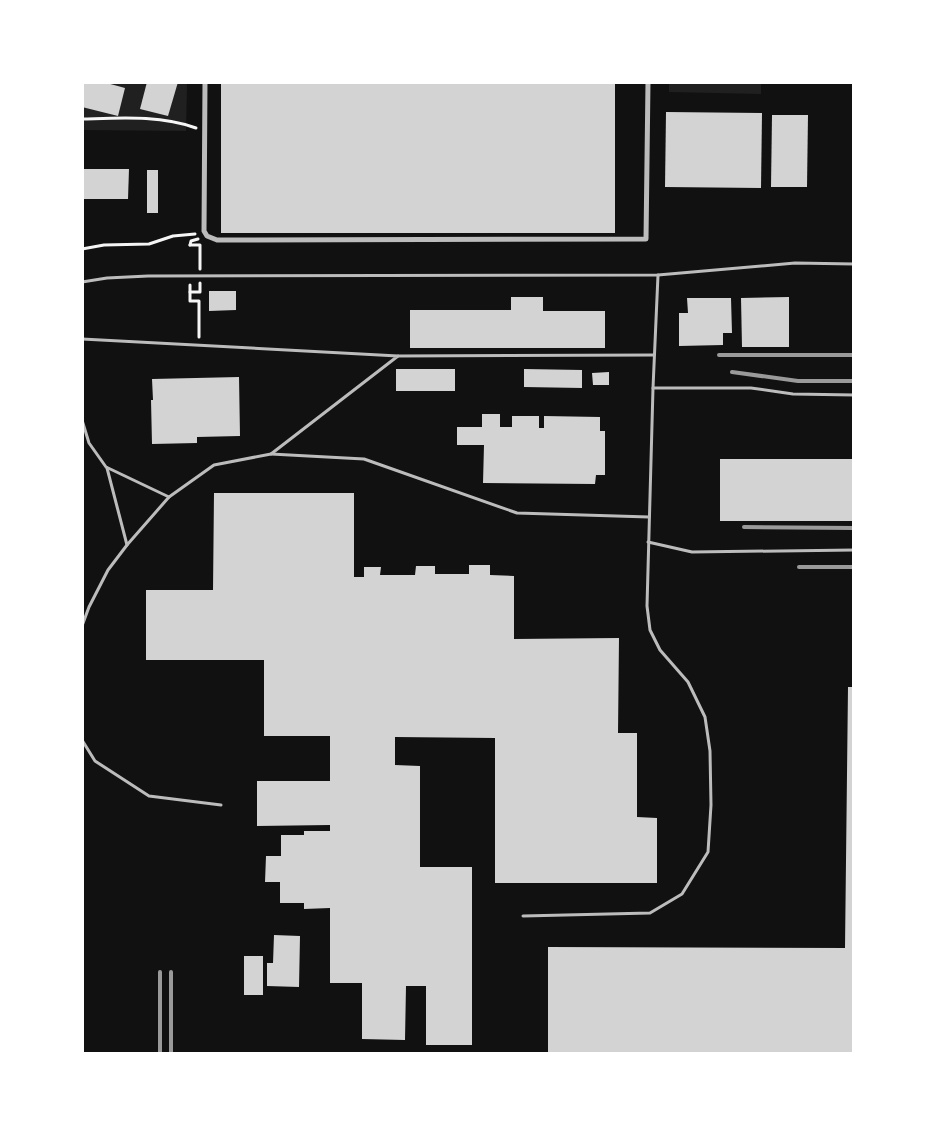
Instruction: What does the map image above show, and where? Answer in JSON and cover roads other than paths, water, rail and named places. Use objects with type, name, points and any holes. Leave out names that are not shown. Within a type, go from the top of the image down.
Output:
[{"type":"street","points":[[205,82],[204,231],[207,236],[217,240],[646,239],[648,82]]},
{"type":"lane","points":[[82,282],[107,278],[190,275],[658,275],[795,263],[854,264]]},
{"type":"lane","points":[[523,916],[650,913],[682,894],[708,852],[711,805],[710,751],[705,717],[688,682],[660,650],[650,630],[647,606],[658,275]]},
{"type":"lane","points":[[82,339],[398,356],[654,355]]},
{"type":"lane","points":[[271,454],[398,356]]},
{"type":"lane","points":[[653,388],[750,388],[793,394],[854,395]]},
{"type":"lane","points":[[82,420],[89,443],[106,467],[127,545]]},
{"type":"lane","points":[[82,626],[89,607],[108,570],[169,497],[214,465],[271,454],[364,459],[517,513],[649,517]]},
{"type":"lane","points":[[106,467],[169,497]]},
{"type":"lane","points":[[648,542],[692,552],[854,550]]},
{"type":"lane","points":[[82,740],[95,761],[149,796],[222,805]]},
{"type":"railway","points":[[719,355],[854,355]]},
{"type":"railway","points":[[732,372],[798,381],[854,381]]},
{"type":"railway","points":[[744,527],[854,528]]},
{"type":"railway","points":[[799,567],[854,567]]},
{"type":"railway","points":[[160,972],[160,1054]]},
{"type":"railway","points":[[171,972],[171,1054]]}]
